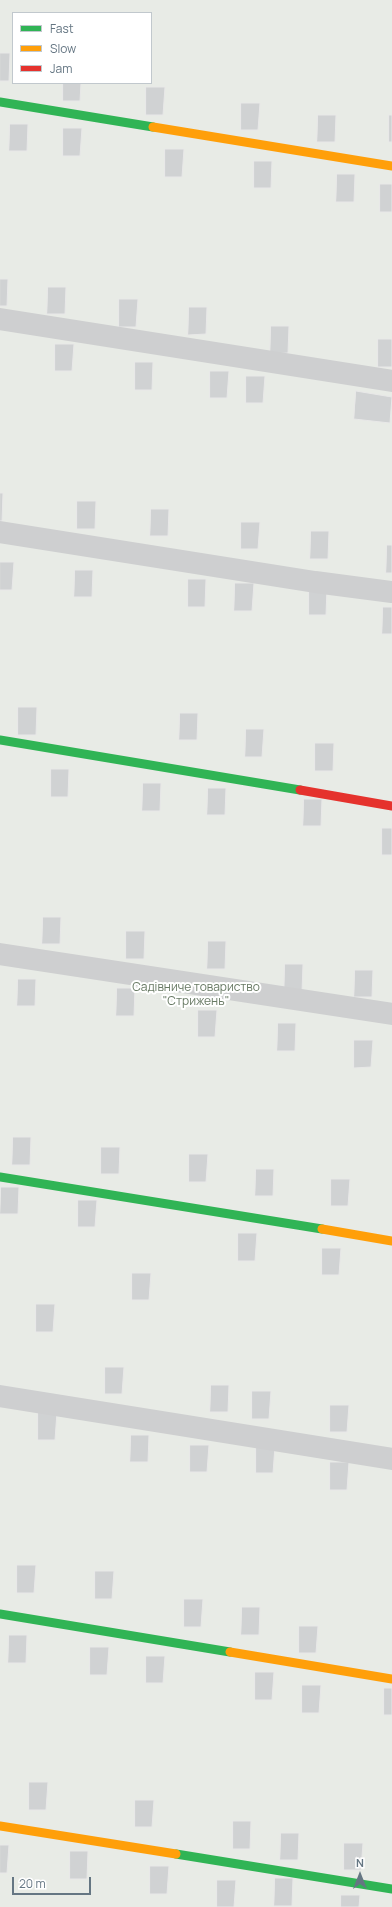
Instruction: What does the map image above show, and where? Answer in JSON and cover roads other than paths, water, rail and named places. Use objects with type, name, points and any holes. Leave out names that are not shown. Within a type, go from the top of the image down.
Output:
[{"type":"street","points":[[0,102],[392,166]]},
{"type":"street","points":[[0,319],[392,381]]},
{"type":"street","points":[[0,532],[308,581],[392,592]]},
{"type":"street","points":[[0,740],[392,806]]},
{"type":"street","points":[[0,954],[392,1014]]},
{"type":"street","points":[[0,1177],[392,1241]]},
{"type":"street","points":[[0,1396],[392,1459]]},
{"type":"street","points":[[0,1614],[392,1679]]},
{"type":"street","points":[[0,1826],[392,1889]]},
{"type":"park label","name":"Садівниче товариство \"Стрижень\"","points":[[196,995]]}]
